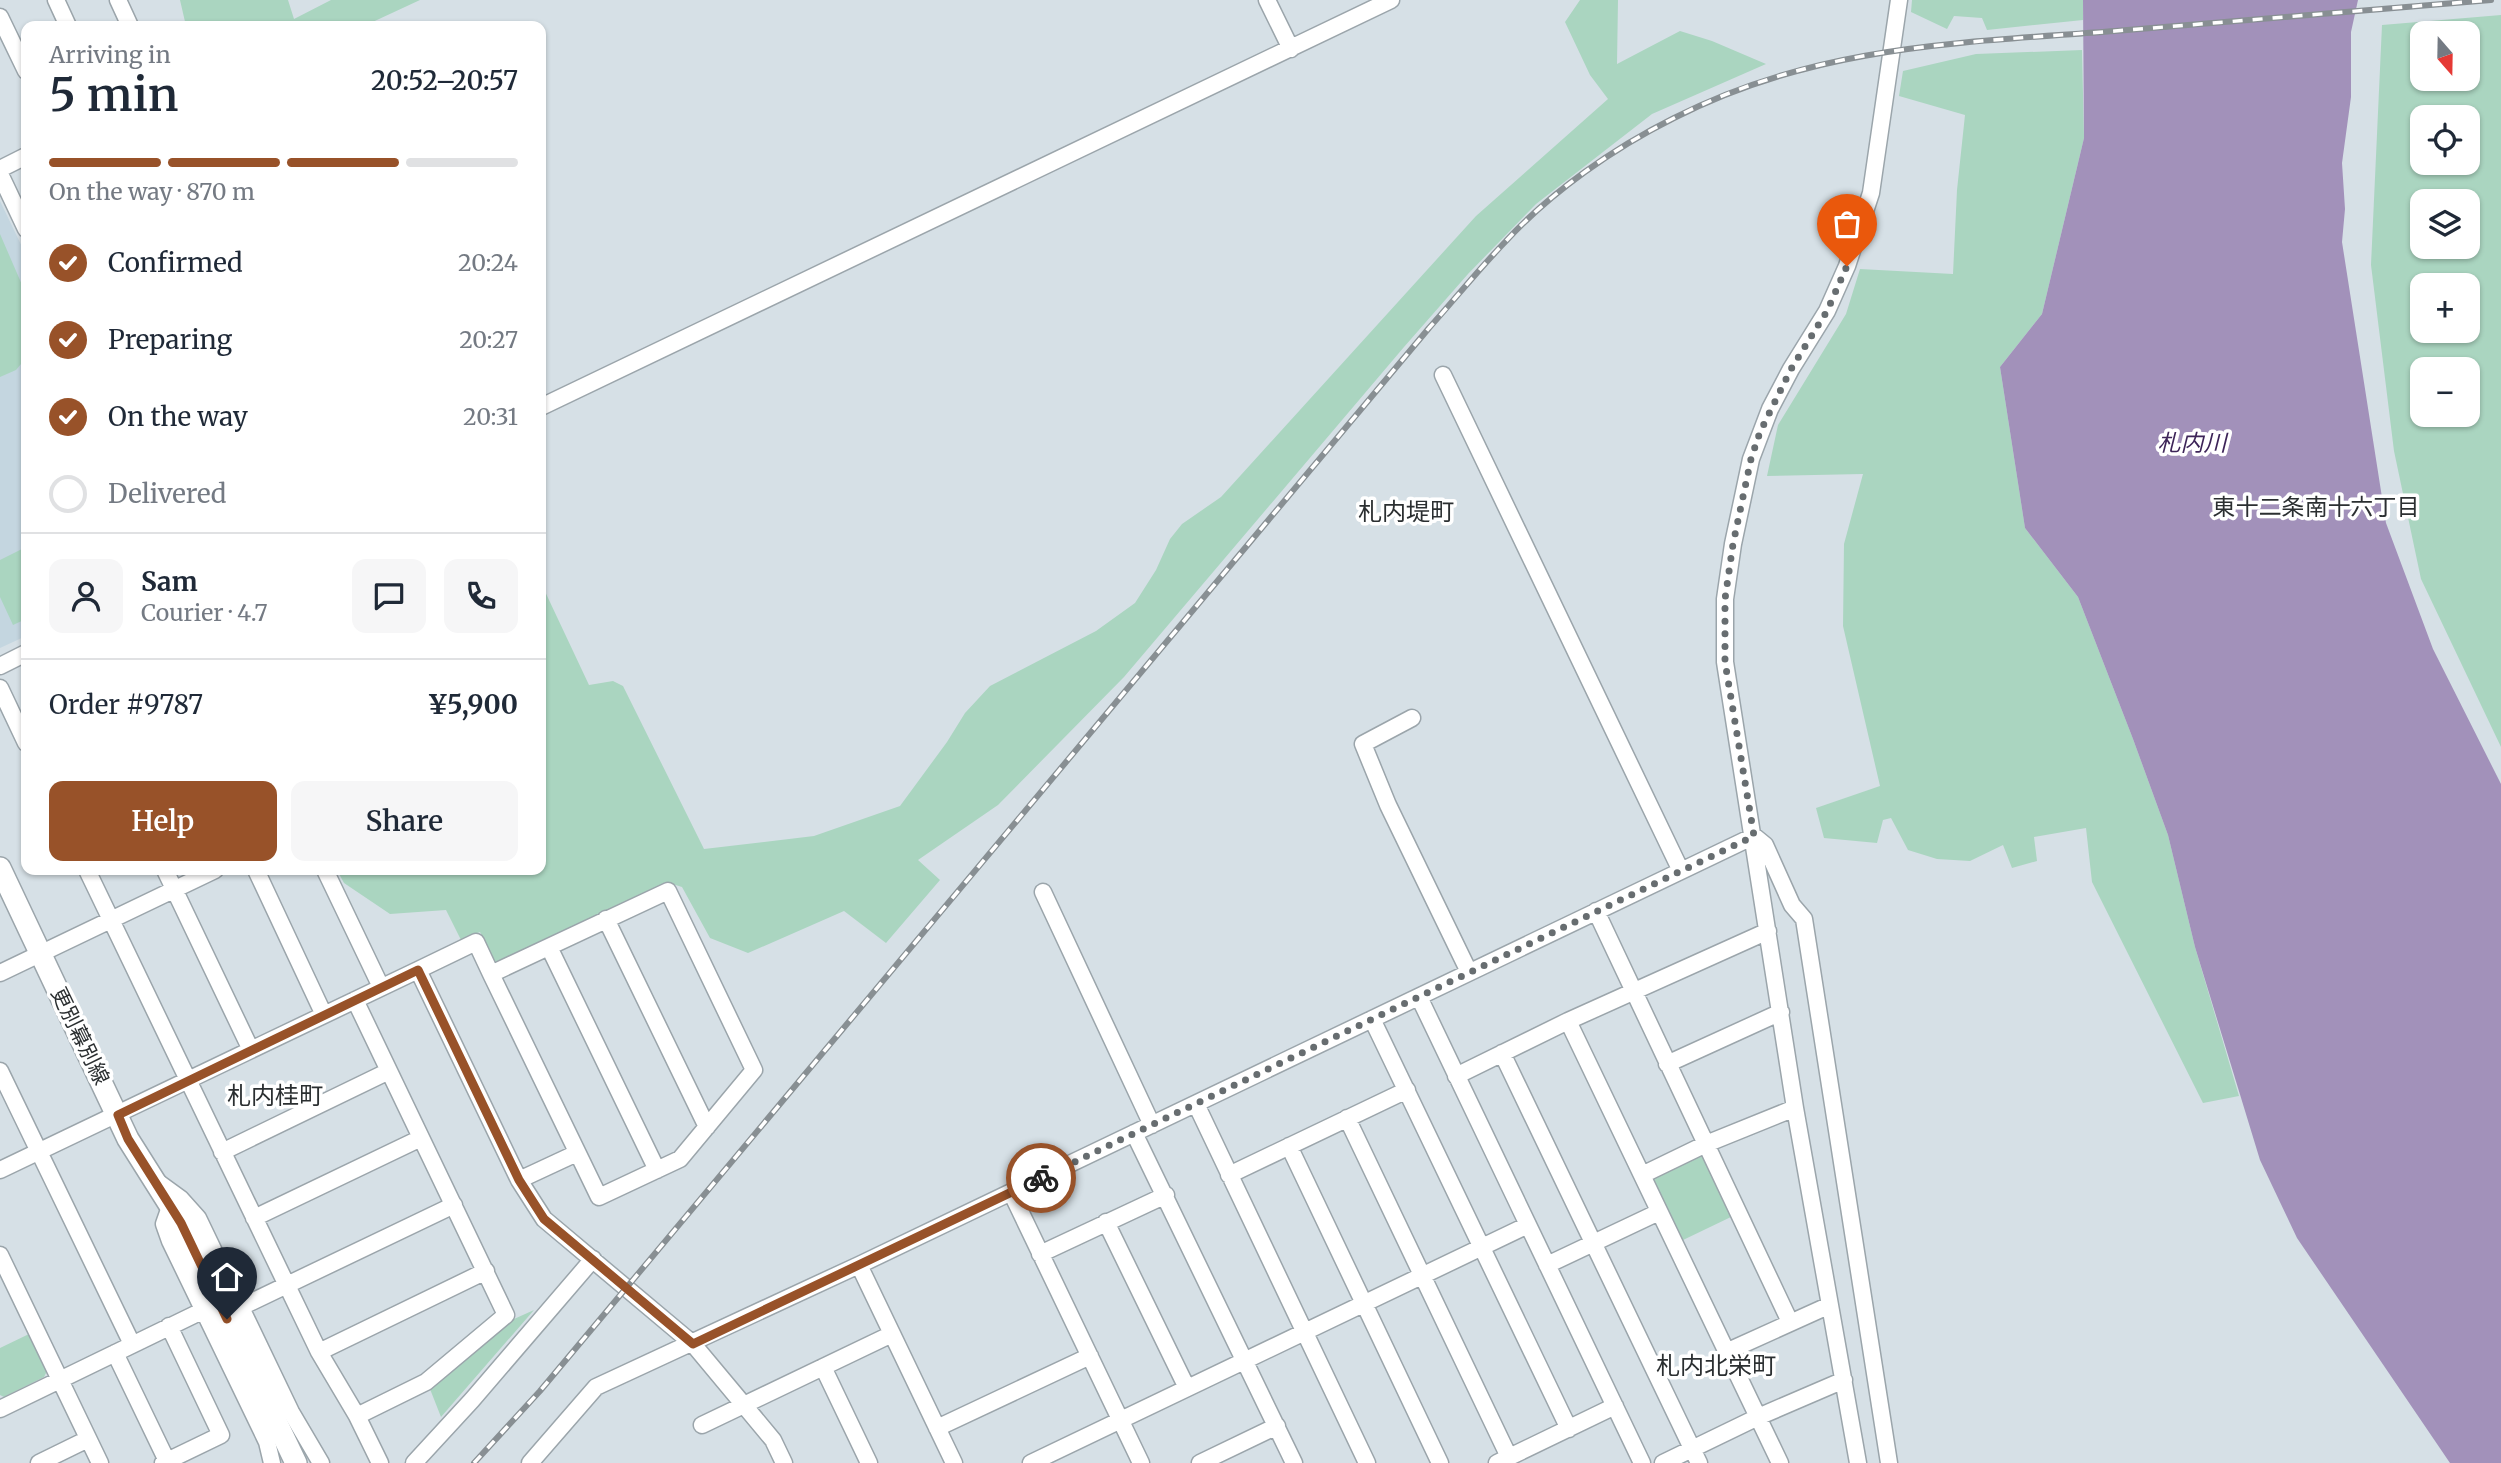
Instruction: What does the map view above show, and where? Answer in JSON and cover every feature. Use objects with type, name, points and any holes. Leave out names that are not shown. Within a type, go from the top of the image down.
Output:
[{"type":"main road","name":"更別幕別線","points":[[0,869],[128,1139],[171,1205],[296,1463]]},
{"type":"street","points":[[56,0],[66,21]]},
{"type":"street","points":[[118,0],[128,21]]},
{"type":"street","points":[[1268,0],[1291,49]]},
{"type":"street","points":[[546,405],[1391,0]]},
{"type":"street","points":[[1858,1463],[1795,1108],[1725,662],[1725,599],[1733,544],[1751,459],[1760,432],[1791,369],[1827,311],[1847,266],[1871,193],[1899,0]]},
{"type":"street","points":[[0,17],[21,61]]},
{"type":"street","points":[[21,159],[0,171],[21,218]]},
{"type":"street","points":[[1443,375],[1681,871]]},
{"type":"street","points":[[0,666],[21,656]]},
{"type":"street","points":[[0,688],[21,732]]},
{"type":"street","points":[[1412,718],[1363,744],[1388,805],[1469,972]]},
{"type":"street","points":[[530,1463],[596,1387],[693,1344],[1754,836]]},
{"type":"street","points":[[1754,836],[1765,845],[1792,905],[1804,919],[1889,1463]]},
{"type":"street","points":[[89,875],[319,1352],[357,1416],[380,1463]]},
{"type":"street","points":[[167,875],[251,1050]]},
{"type":"street","points":[[0,973],[204,875]]},
{"type":"street","points":[[258,875],[324,1015]]},
{"type":"street","points":[[327,875],[381,987]]},
{"type":"street","points":[[0,1170],[476,942],[491,974],[599,1197],[680,1158],[754,1070],[668,891],[491,974]]},
{"type":"street","points":[[1043,892],[1152,1125]]},
{"type":"street","points":[[1596,911],[1790,1322]]},
{"type":"street","points":[[606,919],[706,1128]]},
{"type":"street","points":[[1456,1076],[1633,990],[1768,931]]},
{"type":"street","points":[[549,947],[657,1170]]},
{"type":"street","points":[[418,970],[519,1180],[544,1219],[693,1344],[772,1440],[784,1463]]},
{"type":"street","points":[[1419,997],[1642,1463]]},
{"type":"street","points":[[355,1000],[506,1315],[426,1381],[357,1416]]},
{"type":"street","points":[[1667,1064],[1781,1012]]},
{"type":"street","points":[[1372,1019],[1569,1429]]},
{"type":"street","points":[[1568,1021],[1780,1463]]},
{"type":"street","points":[[1502,1053],[1695,1456]]},
{"type":"street","points":[[0,1070],[132,1344]]},
{"type":"street","points":[[222,1152],[389,1071]]},
{"type":"street","points":[[1229,1175],[1407,1090]]},
{"type":"street","points":[[1196,1104],[1367,1463]]},
{"type":"street","points":[[1642,1175],[1706,1144],[1795,1108]]},
{"type":"street","points":[[1347,1118],[1423,1275],[1503,1460],[1615,1406]]},
{"type":"street","points":[[1134,1133],[1294,1463]]},
{"type":"street","points":[[254,1218],[421,1138]]},
{"type":"street","points":[[1289,1146],[1440,1463]]},
{"type":"street","points":[[519,1180],[578,1153]]},
{"type":"street","points":[[157,1181],[181,1199],[198,1218],[291,1412],[320,1463]]},
{"type":"street","points":[[1011,1192],[1141,1463]]},
{"type":"street","points":[[1040,1254],[1166,1195]]},
{"type":"street","points":[[171,1205],[164,1224],[267,1442],[272,1463]]},
{"type":"street","points":[[241,1307],[454,1205]]},
{"type":"street","points":[[1547,1265],[1659,1212]]},
{"type":"street","points":[[1106,1222],[1187,1388]]},
{"type":"street","points":[[1031,1463],[1528,1225]]},
{"type":"street","points":[[0,1255],[100,1463]]},
{"type":"street","points":[[414,1463],[593,1259]]},
{"type":"street","points":[[859,1265],[954,1463]]},
{"type":"street","points":[[319,1352],[486,1271]]},
{"type":"street","points":[[1726,1352],[1830,1305]]},
{"type":"street","points":[[0,1409],[204,1310]]},
{"type":"street","points":[[115,1353],[165,1462],[221,1435],[169,1326]]},
{"type":"street","points":[[702,1425],[892,1334]]},
{"type":"street","points":[[937,1428],[1090,1356]]},
{"type":"street","points":[[823,1367],[869,1463]]},
{"type":"street","points":[[1663,1463],[1695,1456],[1758,1417],[1844,1380]]},
{"type":"street","points":[[1200,1463],[1221,1458],[1277,1426]]},
{"type":"street","points":[[39,1463],[88,1439]]},
{"type":"shaded area","points":[[0,201],[21,245],[21,638],[0,648]]},
{"type":"green space","points":[[180,0],[288,0],[294,19],[331,0],[420,0],[375,21],[185,21]]},
{"type":"green space","points":[[1580,0],[1618,0],[1617,64],[1680,31],[1712,41],[1766,64],[1652,114],[1536,204],[1468,274],[1404,347],[1124,677],[998,805],[918,860],[940,880],[886,943],[844,911],[748,953],[710,938],[682,887],[666,882],[501,964],[494,961],[480,932],[461,940],[446,910],[390,914],[344,883],[340,875],[546,875],[546,594],[589,685],[613,681],[623,686],[704,849],[814,836],[900,806],[965,713],[990,686],[1096,631],[1135,603],[1156,570],[1170,539],[1182,524],[1221,497],[1476,216],[1608,99],[1590,75],[1565,22]]},
{"type":"green space","points":[[1912,0],[2083,0],[2083,20],[1987,30],[1982,18],[1954,16],[1947,29],[1911,12]]},
{"type":"green space","points":[[2501,15],[2501,747],[2421,579],[2394,451],[2371,265],[2382,25],[2410,23],[2410,91],[2480,91],[2480,21],[2430,21]]},
{"type":"green space","points":[[2082,50],[2084,138],[2042,314],[2000,367],[2025,528],[2078,597],[2168,835],[2195,947],[2239,1096],[2203,1103],[2092,882],[2086,828],[2034,837],[2037,861],[2012,868],[2003,845],[1970,861],[1937,859],[1908,850],[1891,818],[1883,820],[1877,843],[1824,838],[1816,808],[1880,786],[1843,626],[1844,544],[1863,474],[1767,476],[1778,425],[1846,314],[1860,269],[1953,274],[1957,190],[1965,115],[1899,96],[1903,71],[1976,54]]},
{"type":"green space","points":[[0,234],[21,282],[21,364],[16,370],[0,377]]},
{"type":"green space","points":[[21,550],[21,621],[13,625],[0,597],[0,560]]},
{"type":"green space","points":[[1701,1154],[1705,1156],[1733,1216],[1681,1241],[1652,1181],[1653,1177]]},
{"type":"green space","points":[[534,1310],[441,1417],[430,1389],[514,1319]]},
{"type":"green space","points":[[29,1334],[47,1371],[44,1377],[4,1397],[0,1395],[0,1348]]},
{"type":"water","name":"札内川","points":[[2083,0],[2358,0],[2351,32],[2351,97],[2342,163],[2345,209],[2342,242],[2386,523],[2433,649],[2501,784],[2501,1463],[2450,1463],[2297,1238],[2260,1160],[2195,947],[2168,835],[2133,739],[2078,597],[2025,528],[2000,367],[2042,314],[2084,138]]},
{"type":"railway","points":[[474,1463],[540,1391],[1429,328],[1524,223],[1585,172],[1651,130],[1728,94],[1781,75],[1835,62],[1890,52],[2000,39],[2491,0]]},
{"type":"way so far","points":[[1041,1178],[1754,836],[1725,662],[1725,599],[1733,544],[1751,459],[1760,432],[1791,369],[1827,311],[1847,266]]},
{"type":"district","name":"東十二条南十六丁目","points":[[2316,507]]},
{"type":"district","name":"札内堤町","points":[[1406,512]]},
{"type":"district","name":"札内桂町","points":[[275,1096]]},
{"type":"district","name":"札内北栄町","points":[[1716,1366]]},
{"type":"route","points":[[227,1319],[181,1223],[157,1181],[128,1139],[118,1115],[418,970],[519,1180],[537,1211],[693,1344],[1041,1178]]}]
